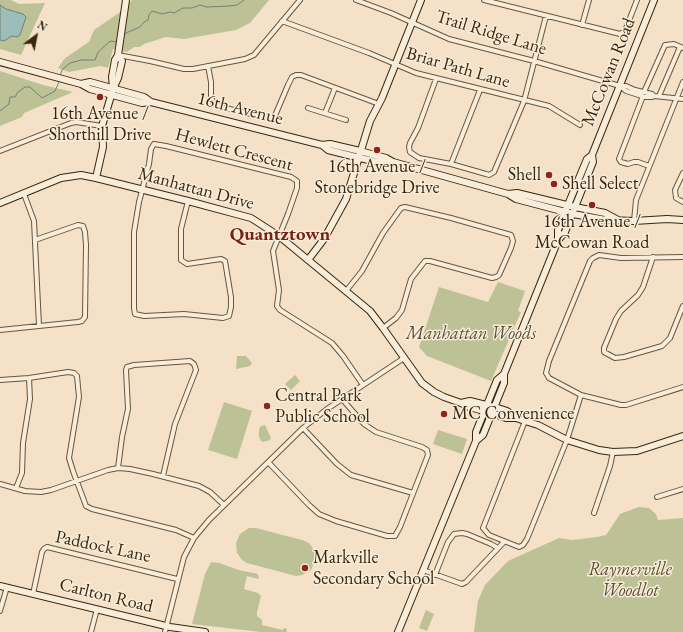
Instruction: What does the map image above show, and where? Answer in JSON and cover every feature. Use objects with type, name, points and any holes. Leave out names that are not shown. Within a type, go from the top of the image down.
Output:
[{"type":"main road","points":[[96,178],[103,147],[102,126],[122,61],[118,55],[126,0]]},
{"type":"main road","points":[[308,260],[324,239],[346,199],[370,121],[379,104],[421,0]]},
{"type":"main road","name":"McCowan Road","points":[[558,240],[558,230],[566,209],[587,159],[592,155],[654,0]]},
{"type":"main road","name":"16th Avenue","points":[[0,62],[81,84],[90,89],[112,92],[142,103],[151,102],[322,145],[328,150],[360,154],[385,164],[393,162],[508,194],[516,199],[566,209],[605,213],[620,221],[667,219],[683,220]]},
{"type":"main road","name":"McCowan Road","points":[[476,441],[483,435],[504,383],[504,374],[558,240],[565,232],[593,162],[592,155]]},
{"type":"main road","name":"Manhattan Drive","points":[[0,202],[24,194],[67,176],[81,175],[251,218],[279,236],[370,311],[415,375],[428,388],[444,397],[461,402],[470,401],[493,410],[507,411],[516,418],[538,425],[567,440],[599,450],[613,452],[637,450],[683,436]]},
{"type":"main road","name":"McCowan Road","points":[[398,632],[476,441],[476,432],[497,380],[504,374]]},
{"type":"main road","name":"Carlton Road","points":[[3,587],[97,609],[166,629],[205,632]]},
{"type":"street","points":[[118,55],[184,69],[193,69],[245,59],[254,55],[300,0]]},
{"type":"street","name":"Trail Ridge Lane","points":[[356,0],[391,13],[449,39],[534,61],[620,86],[625,91],[652,97],[659,96],[683,99]]},
{"type":"street","points":[[484,0],[618,34],[622,34],[625,31],[637,0]]},
{"type":"street","points":[[582,25],[589,0]]},
{"type":"street","points":[[436,79],[418,128],[410,143],[409,149],[412,154],[419,158],[451,164],[489,175],[494,172],[524,100],[546,16]]},
{"type":"street","name":"Briar Path Lane","points":[[282,20],[364,51],[416,74],[554,108],[580,125]]},
{"type":"street","points":[[649,166],[638,162],[628,164],[621,162],[619,159],[665,45],[674,44],[682,47],[659,96]]},
{"type":"street","points":[[208,66],[213,103],[268,118],[274,118],[277,113],[292,77],[301,75],[379,104]]},
{"type":"street","points":[[634,221],[636,200],[683,82]]},
{"type":"street","points":[[325,114],[335,88]]},
{"type":"street","points":[[451,164],[480,90]]},
{"type":"street","points":[[308,108],[346,120]]},
{"type":"street","points":[[0,151],[71,122],[102,126]]},
{"type":"street","name":"Hewlett Crescent","points":[[143,190],[151,149],[152,146],[157,144],[291,177],[297,181],[297,188],[279,236]]},
{"type":"street","points":[[683,173],[675,190],[676,198],[683,202]]},
{"type":"street","points":[[143,190],[134,232],[134,312],[144,316],[184,314],[226,318],[230,313],[231,302],[225,261],[221,259],[187,264],[181,260],[181,229],[188,201]]},
{"type":"street","points":[[24,194],[33,218],[39,326]]},
{"type":"street","points":[[346,291],[362,271],[383,233],[401,208],[405,207],[511,235],[513,238],[511,248],[500,275],[496,277],[492,278],[430,261],[425,262],[411,279],[402,310],[396,318],[383,328]]},
{"type":"street","points":[[0,330],[78,322],[84,320],[86,314],[85,232],[83,226],[78,225],[34,240]]},
{"type":"street","points":[[279,236],[273,251],[279,290],[278,306],[280,310],[332,343],[363,385]]},
{"type":"street","points":[[683,257],[621,258],[599,255],[595,256],[590,261],[549,361],[546,373],[549,378],[581,395],[613,404],[626,405],[683,387]]},
{"type":"street","points":[[653,257],[643,287],[638,295],[621,311],[616,319],[604,348],[604,352],[615,358],[624,357],[662,346],[670,338],[683,306]]},
{"type":"street","points":[[166,629],[177,579],[184,557],[194,538],[224,505],[303,428],[342,399],[404,358]]},
{"type":"street","points":[[118,468],[122,437],[128,409],[127,367],[134,365],[190,362],[194,364],[196,370],[175,424],[163,476]]},
{"type":"street","points":[[0,380],[29,378],[71,371],[77,376],[79,397],[69,458],[85,504],[89,508],[176,530],[194,538]]},
{"type":"street","points":[[16,488],[22,473],[24,443],[30,399],[29,378]]},
{"type":"street","points":[[525,421],[483,528],[489,535],[519,547],[523,545],[527,539],[567,440],[581,395]]},
{"type":"street","points":[[269,462],[319,514],[336,521],[387,536],[395,536],[428,455],[427,450],[422,446],[376,432],[364,424],[342,399]]},
{"type":"street","points":[[303,428],[337,464],[351,475],[413,494]]},
{"type":"street","points":[[594,513],[610,466],[613,452]]},
{"type":"street","points":[[0,484],[25,491],[41,492],[51,490],[102,471],[118,468],[137,470],[199,486],[210,492],[224,505]]},
{"type":"street","points":[[657,497],[683,489]]},
{"type":"street","points":[[435,575],[448,542],[454,534],[467,534],[498,548]]},
{"type":"street","points":[[423,570],[462,584],[466,582],[504,542]]},
{"type":"street","name":"Paddock Lane","points":[[33,594],[42,552],[47,547],[177,579]]},
{"type":"street","points":[[0,611],[3,587]]},
{"type":"street","points":[[91,632],[97,609]]},
{"type":"green space","points":[[0,0],[11,0],[19,4],[45,3],[21,55],[0,49]]},
{"type":"green space","points":[[132,0],[269,0],[250,23],[236,30],[184,39],[166,37],[144,44],[140,47],[134,47],[127,52],[113,49],[108,68],[100,66],[69,72],[58,68],[65,58],[89,42],[94,30],[123,10]]},
{"type":"green space","points":[[0,71],[43,85],[73,92],[24,113],[22,117],[0,126]]},
{"type":"green space","name":"Manhattan Woods","points":[[498,282],[525,291],[518,311],[521,312],[491,381],[427,356],[419,347],[439,287],[488,302]]},
{"type":"green space","points":[[237,356],[246,356],[252,363],[250,366],[236,369]]},
{"type":"green space","points":[[295,375],[300,381],[291,390],[285,384]]},
{"type":"green space","points":[[224,402],[252,411],[237,459],[208,450]]},
{"type":"green space","points":[[265,425],[271,438],[270,440],[263,442],[259,437],[259,429],[261,426]]},
{"type":"green space","points":[[438,430],[467,439],[462,454],[433,444]]},
{"type":"green space","name":"Raymerville Woodlot","points":[[639,507],[649,508],[656,514],[658,520],[683,518],[683,632],[474,632],[478,601],[485,585],[508,561],[559,538],[572,540],[606,535],[620,514]]},
{"type":"green space","points":[[249,528],[256,528],[309,543],[314,550],[316,558],[311,570],[302,575],[296,576],[247,563],[242,560],[237,553],[236,543],[240,534]]},
{"type":"green space","points":[[211,562],[258,574],[259,579],[247,576],[244,589],[258,593],[261,596],[257,616],[262,620],[262,625],[283,630],[286,628],[287,632],[261,632],[192,624],[205,574]]},
{"type":"green space","points":[[426,610],[434,614],[427,631],[419,628]]},
{"type":"water","points":[[0,5],[6,9],[23,14],[26,17],[20,35],[17,37],[12,36],[4,41],[0,40]]},
{"type":"waterway","points":[[123,36],[126,33],[140,27],[148,20],[152,11],[162,14],[170,12],[174,13],[183,8],[192,8],[200,5],[207,7],[237,5],[244,0]]},
{"type":"waterway","points":[[60,77],[62,70],[70,63],[81,60],[95,60],[98,52],[109,42],[117,42]]},
{"type":"waterway","points":[[0,111],[9,104],[10,97],[15,97],[18,92],[25,87],[30,87],[42,98],[55,91],[59,82]]},
{"type":"place","name":"16th Avenue / Shorthill Drive","points":[[100,97]]},
{"type":"place","name":"16th Avenue / Stonebridge Drive","points":[[377,150]]},
{"type":"place","name":"Shell","points":[[549,175]]},
{"type":"place","name":"Shell Select","points":[[554,184]]},
{"type":"place","name":"16th Avenue / McCowan Road","points":[[592,205]]},
{"type":"place","name":"Central Park Public School","points":[[267,406]]},
{"type":"place","name":"MC Convenience","points":[[444,414]]},
{"type":"place","name":"Markville Secondary School","points":[[305,568]]},
{"type":"district","name":"Quantztown","points":[[280,235]]}]
